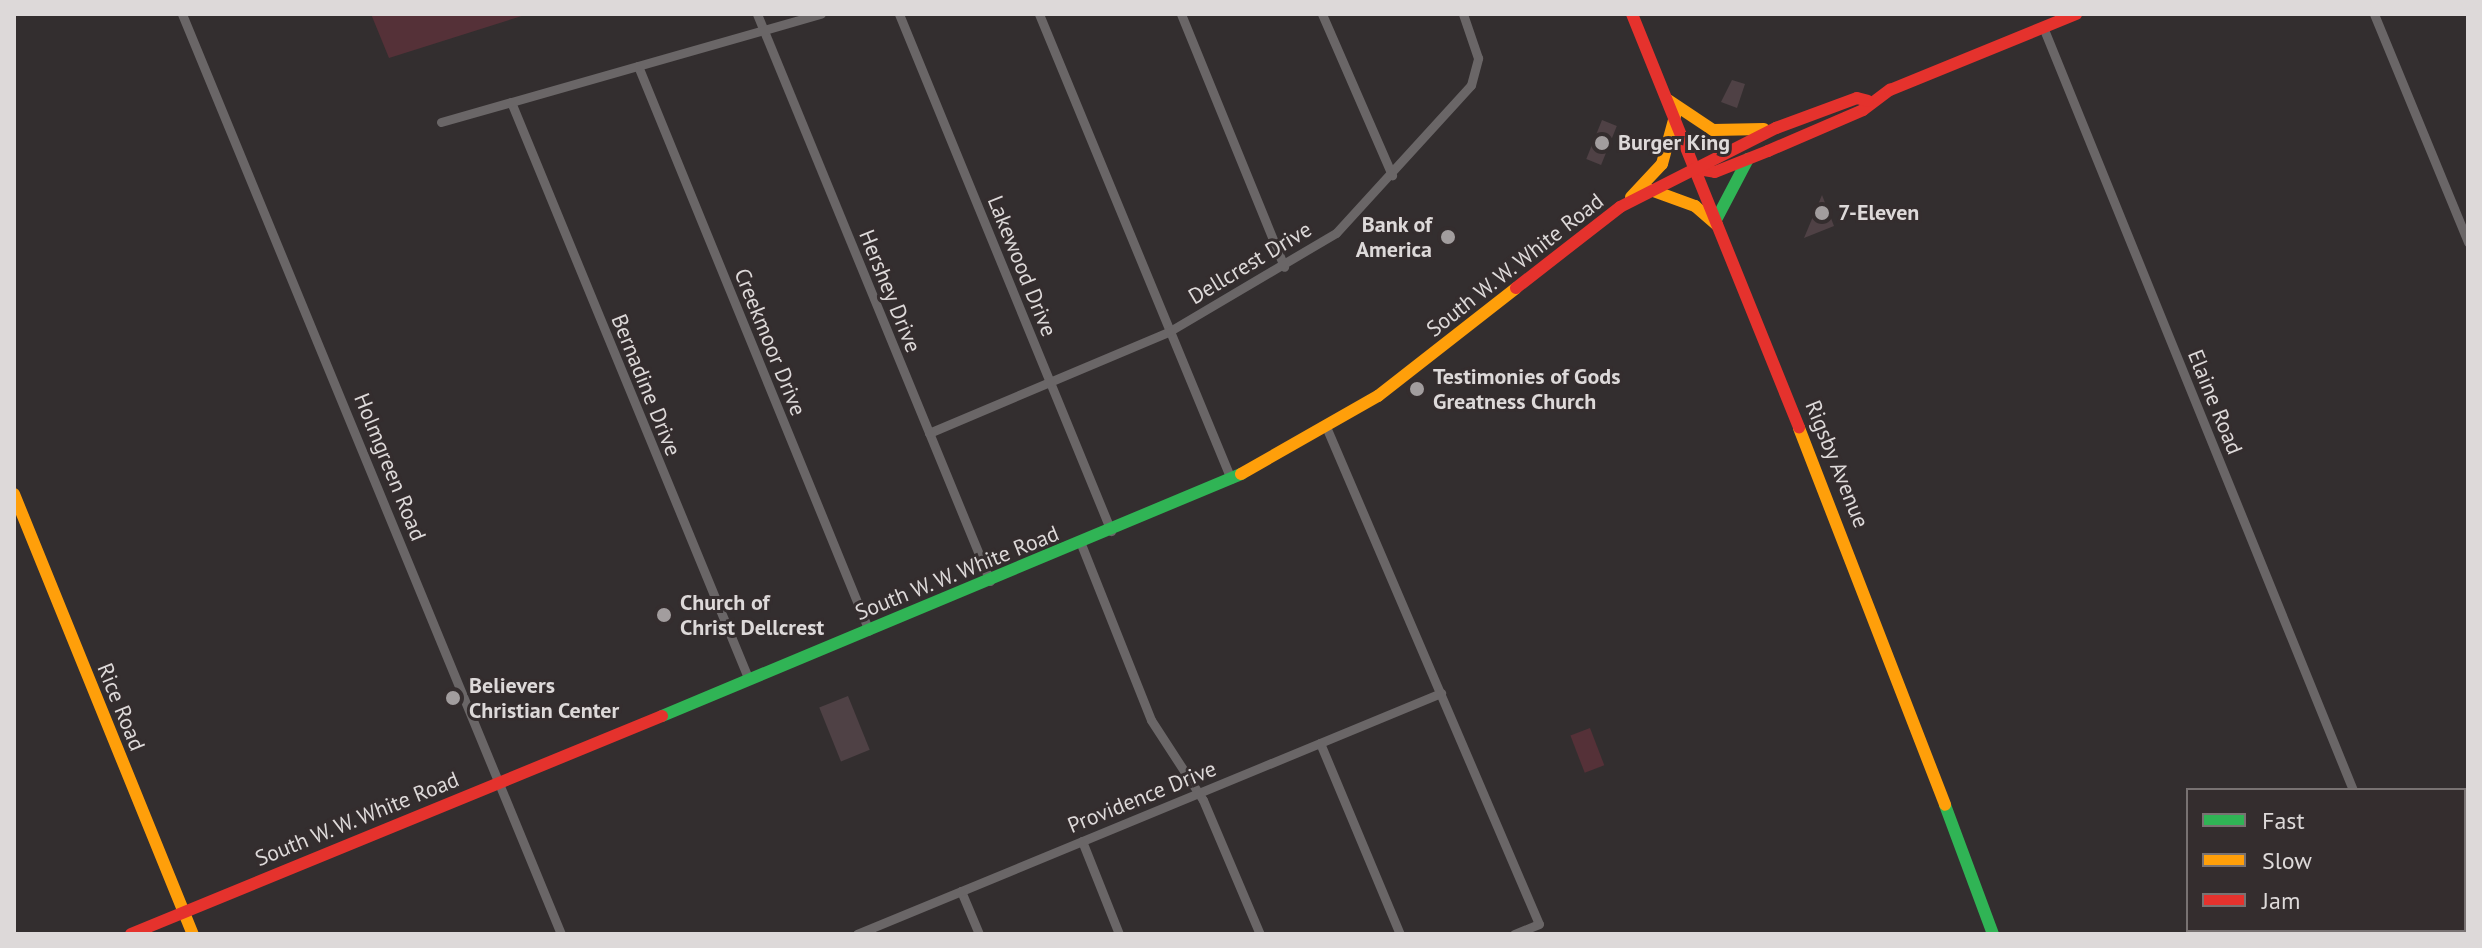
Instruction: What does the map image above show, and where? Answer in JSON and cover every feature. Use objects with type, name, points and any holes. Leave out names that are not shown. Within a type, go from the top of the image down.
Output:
[{"type":"main road","name":"Rigsby Avenue","points":[[1632,14],[1720,224],[1993,934]]},
{"type":"main road","name":"South W. W. White Road","points":[[1698,169],[1715,172],[1768,151],[1863,110],[1868,101],[2076,14]]},
{"type":"main road","name":"South W. W. White Road","points":[[131,934],[1081,544],[1231,479],[1327,429],[1463,333],[1626,203],[1776,128],[1857,98],[1868,101]]},
{"type":"main road","points":[[1668,100],[1713,130],[1776,128]]},
{"type":"main road","points":[[1626,203],[1662,164],[1675,116]]},
{"type":"main road","points":[[1762,135],[1768,151]]},
{"type":"main road","points":[[1651,190],[1695,206],[1720,224],[1748,159]]},
{"type":"main road","name":"Rice Road","points":[[14,494],[193,934]]},
{"type":"street","name":"Holmgreen Road","points":[[182,14],[561,934]]},
{"type":"street","name":"Hershey Drive","points":[[757,14],[990,581]]},
{"type":"street","points":[[441,122],[821,14]]},
{"type":"street","name":"Lakewood Drive","points":[[899,14],[1111,531]]},
{"type":"street","points":[[1039,14],[1231,479]]},
{"type":"street","points":[[1181,14],[1284,267]]},
{"type":"street","points":[[1322,14],[1392,175]]},
{"type":"street","name":"Dellcrest Drive","points":[[929,433],[1170,331],[1284,267],[1336,233],[1392,175],[1476,77],[1478,58],[1463,14]]},
{"type":"street","points":[[2374,14],[2468,242]]},
{"type":"street","name":"Elaine Road","points":[[2043,27],[2352,788]]},
{"type":"street","name":"Creekmoor Drive","points":[[638,66],[869,631]]},
{"type":"street","name":"Bernadine Drive","points":[[511,102],[749,680]]},
{"type":"street","points":[[1327,429],[1539,924],[1514,934]]},
{"type":"street","points":[[1081,544],[1151,720],[1199,793],[1260,934]]},
{"type":"street","name":"Providence Drive","points":[[857,934],[1441,693]]},
{"type":"street","points":[[1320,743],[1400,934]]},
{"type":"street","points":[[1082,841],[1119,934]]},
{"type":"street","points":[[961,891],[979,934]]},
{"type":"shaded area","points":[[371,14],[528,14],[389,58]]},
{"type":"shaded area","points":[[1590,728],[1604,765],[1585,773],[1570,736]]},
{"type":"building","points":[[1732,80],[1745,84],[1737,108],[1721,102]]},
{"type":"building","name":"Burger King","points":[[1602,120],[1617,126],[1601,165],[1586,159]]},
{"type":"building","name":"7-Eleven","points":[[1822,195],[1834,226],[1804,238]]},
{"type":"building","points":[[848,696],[870,750],[841,761],[819,708]]},
{"type":"traffic: fast","points":[[1717,218],[1748,159]]},
{"type":"traffic: fast","points":[[662,716],[1241,474]]},
{"type":"traffic: fast","points":[[1945,805],[1993,934]]},
{"type":"traffic: slow","points":[[1668,100],[1713,130],[1764,129]]},
{"type":"traffic: slow","points":[[1631,197],[1662,164],[1675,116]]},
{"type":"traffic: slow","points":[[1651,190],[1695,206],[1717,225]]},
{"type":"traffic: slow","points":[[1241,474],[1378,396],[1516,288]]},
{"type":"traffic: slow","points":[[1799,428],[1945,805]]},
{"type":"traffic: slow","points":[[14,494],[193,934]]},
{"type":"traffic: jam","points":[[1632,14],[1799,428]]},
{"type":"traffic: jam","points":[[1698,169],[1715,172],[1768,151],[1863,110],[1890,90],[2076,14]]},
{"type":"traffic: jam","points":[[1516,288],[1620,207],[1776,128],[1857,98],[1868,101]]},
{"type":"traffic: jam","points":[[131,934],[662,716]]},
{"type":"place","name":"Burger King","points":[[1602,143]]},
{"type":"place","name":"7-Eleven","points":[[1822,213]]},
{"type":"place","name":"Bank of America","points":[[1448,237]]},
{"type":"place","name":"Testimonies of Gods Greatness Church","points":[[1417,389]]},
{"type":"place","name":"Church of Christ Dellcrest","points":[[664,615]]},
{"type":"place","name":"Believers Christian Center","points":[[453,698]]}]
